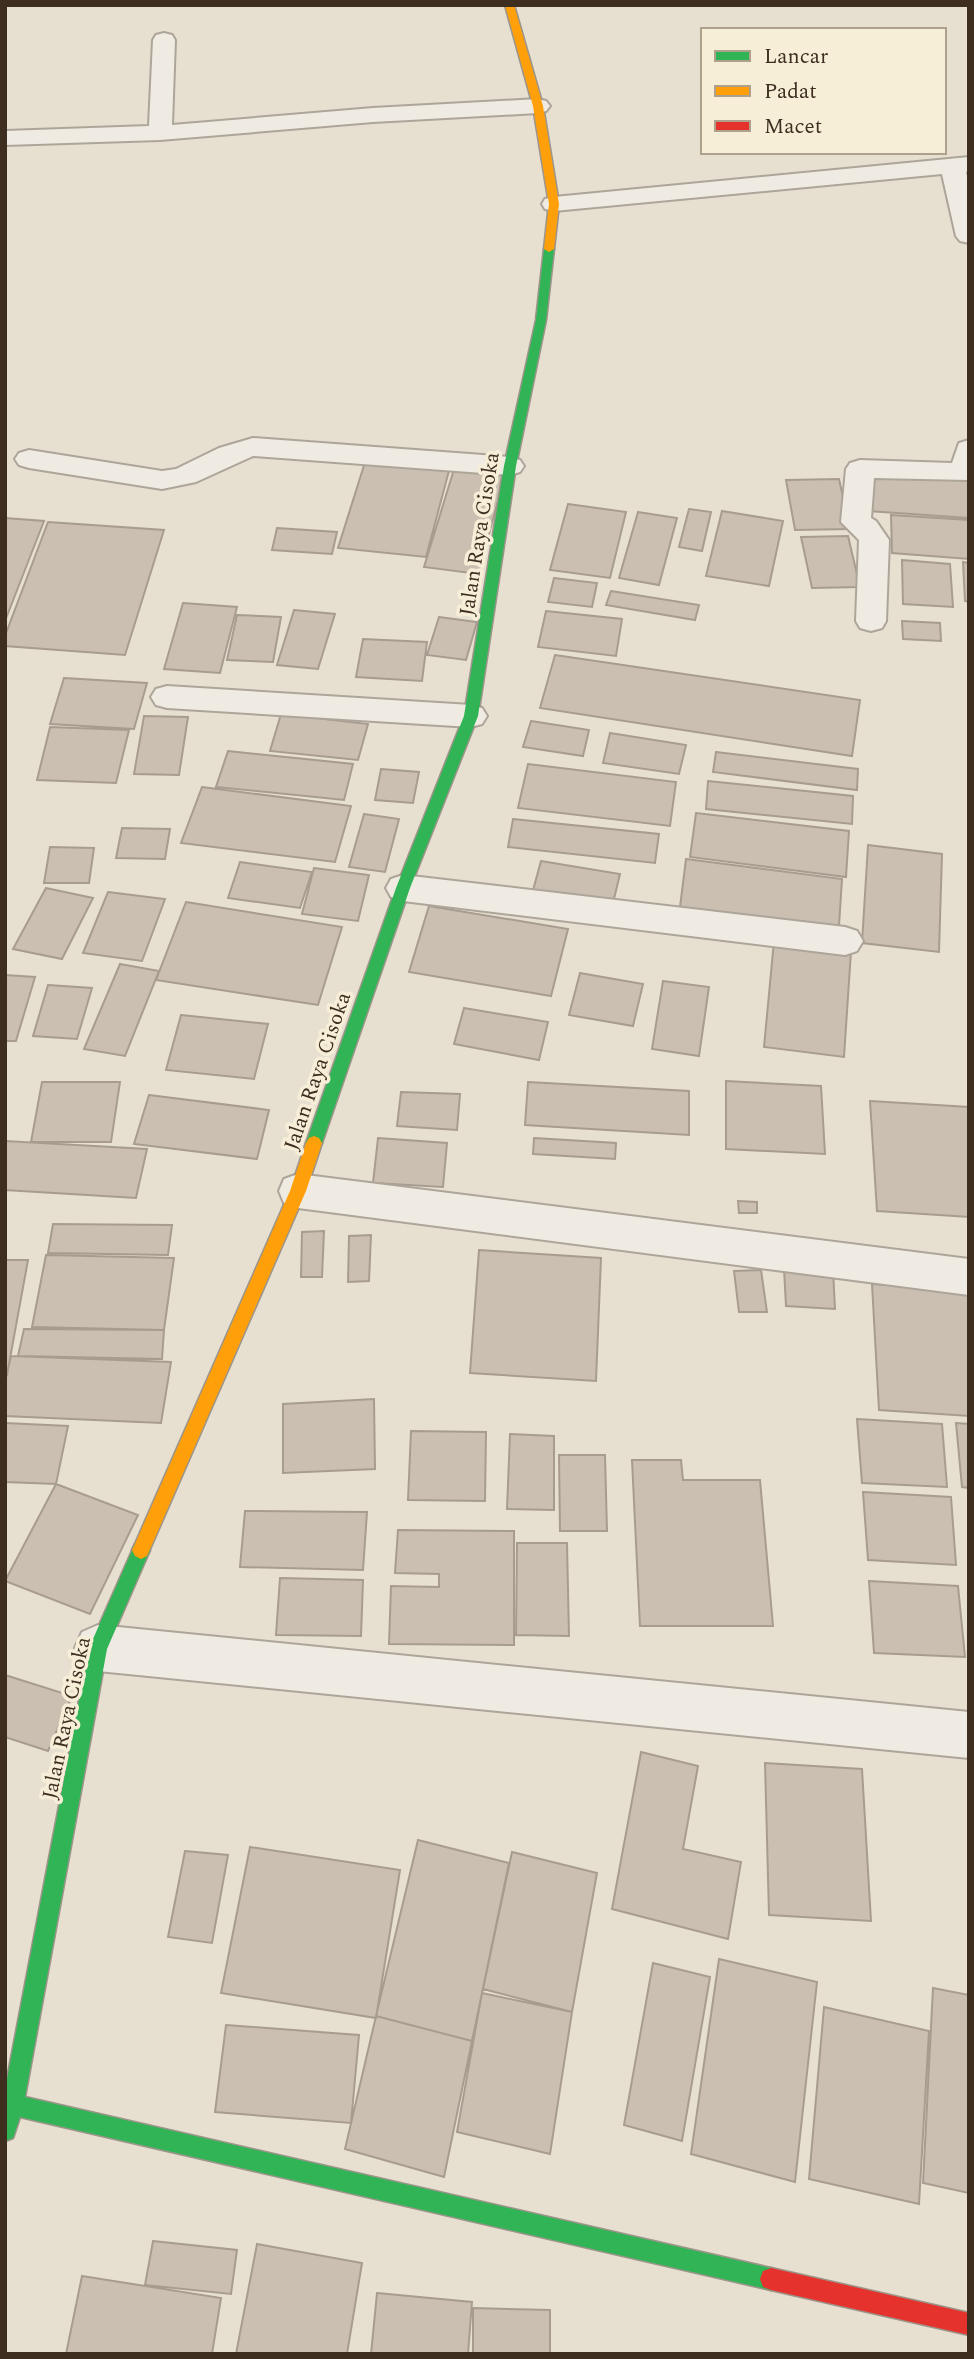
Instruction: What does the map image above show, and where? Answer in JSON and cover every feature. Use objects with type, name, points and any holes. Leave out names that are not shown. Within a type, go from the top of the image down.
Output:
[{"type":"street","name":"Jalan Raya Cisoka","points":[[5,2130],[13,2105],[98,1648],[298,1191],[403,888],[471,716],[510,466],[541,320],[554,204],[538,106],[509,5]]},
{"type":"street","points":[[160,133],[164,40]]},
{"type":"street","points":[[5,138],[160,133],[373,115],[538,106]]},
{"type":"street","points":[[554,204],[961,164],[969,236]]},
{"type":"street","points":[[29,459],[162,480],[178,480],[192,475],[235,450],[253,447],[510,466]]},
{"type":"street","points":[[871,621],[874,540],[866,528],[856,522],[860,469],[965,472],[968,460]]},
{"type":"street","points":[[167,697],[471,716]]},
{"type":"street","points":[[403,888],[845,941]]},
{"type":"street","points":[[298,1191],[969,1277]]},
{"type":"street","points":[[98,1648],[969,1735]]},
{"type":"street","points":[[13,2105],[969,2324]]},
{"type":"building","points":[[366,459],[450,467],[426,557],[338,548]]},
{"type":"building","points":[[455,466],[506,472],[478,574],[424,567]]},
{"type":"building","points":[[867,474],[969,481],[969,518],[868,511]]},
{"type":"building","points":[[839,479],[850,529],[795,530],[786,480]]},
{"type":"building","points":[[568,504],[626,512],[610,578],[550,570]]},
{"type":"building","points":[[689,509],[711,512],[702,551],[679,547]]},
{"type":"building","points":[[722,511],[783,521],[769,586],[706,576]]},
{"type":"building","points":[[638,512],[677,518],[659,585],[619,578]]},
{"type":"building","points":[[891,515],[969,520],[969,559],[892,553]]},
{"type":"building","points":[[5,518],[44,521],[5,621]]},
{"type":"building","points":[[48,522],[164,530],[125,655],[5,646],[5,636]]},
{"type":"building","points":[[277,528],[337,532],[332,554],[272,550]]},
{"type":"building","points":[[848,536],[860,587],[812,588],[801,537]]},
{"type":"building","points":[[902,560],[950,564],[953,607],[903,604]]},
{"type":"building","points":[[963,562],[969,563],[969,602],[965,601]]},
{"type":"building","points":[[554,578],[597,583],[592,607],[548,602]]},
{"type":"building","points":[[611,591],[699,605],[695,620],[606,605]]},
{"type":"building","points":[[183,603],[237,607],[220,673],[164,669]]},
{"type":"building","points":[[294,610],[335,614],[318,669],[277,665]]},
{"type":"building","points":[[546,611],[622,619],[616,656],[538,647]]},
{"type":"building","points":[[237,615],[281,617],[273,662],[227,660]]},
{"type":"building","points":[[439,617],[477,622],[466,660],[427,655]]},
{"type":"building","points":[[902,621],[940,623],[941,641],[903,639]]},
{"type":"building","points":[[363,639],[427,642],[422,681],[356,677]]},
{"type":"building","points":[[555,655],[860,700],[852,756],[540,708]]},
{"type":"building","points":[[64,678],[147,683],[134,729],[50,724]]},
{"type":"building","points":[[281,714],[368,724],[358,760],[270,751]]},
{"type":"building","points":[[144,716],[188,717],[179,775],[134,774]]},
{"type":"building","points":[[531,721],[589,730],[583,756],[523,747]]},
{"type":"building","points":[[50,727],[129,730],[116,783],[37,780]]},
{"type":"building","points":[[610,733],[686,745],[679,774],[603,763]]},
{"type":"building","points":[[228,751],[353,764],[344,800],[216,787]]},
{"type":"building","points":[[716,752],[858,769],[857,790],[713,772]]},
{"type":"building","points":[[528,764],[676,782],[670,826],[518,808]]},
{"type":"building","points":[[381,769],[419,772],[413,803],[375,800]]},
{"type":"building","points":[[708,781],[853,796],[852,824],[706,809]]},
{"type":"building","points":[[202,787],[351,806],[335,862],[181,843]]},
{"type":"building","points":[[696,813],[849,831],[846,877],[690,857]]},
{"type":"building","points":[[364,814],[399,819],[385,872],[349,867]]},
{"type":"building","points":[[513,819],[659,834],[655,863],[508,847]]},
{"type":"building","points":[[122,828],[170,829],[165,859],[116,858]]},
{"type":"building","points":[[868,845],[942,854],[939,952],[862,943]]},
{"type":"building","points":[[50,847],[94,848],[89,883],[44,883]]},
{"type":"building","points":[[686,859],[842,879],[839,926],[680,907]]},
{"type":"building","points":[[541,861],[620,874],[612,907],[532,894]]},
{"type":"building","points":[[240,862],[312,872],[300,908],[228,898]]},
{"type":"building","points":[[314,868],[369,875],[358,921],[302,914]]},
{"type":"building","points":[[46,888],[93,898],[62,959],[13,949]]},
{"type":"building","points":[[108,892],[165,899],[142,961],[83,953]]},
{"type":"building","points":[[186,902],[342,927],[318,1005],[156,980]]},
{"type":"building","points":[[429,906],[568,929],[551,996],[409,972]]},
{"type":"building","points":[[774,941],[851,951],[844,1057],[764,1047]]},
{"type":"building","points":[[120,964],[159,971],[125,1056],[84,1049]]},
{"type":"building","points":[[580,973],[643,984],[633,1026],[569,1015]]},
{"type":"building","points":[[5,975],[35,977],[16,1041],[5,1041]]},
{"type":"building","points":[[663,981],[709,987],[699,1056],[652,1049]]},
{"type":"building","points":[[48,985],[92,988],[77,1039],[33,1036]]},
{"type":"building","points":[[464,1008],[548,1022],[539,1060],[454,1044]]},
{"type":"building","points":[[181,1015],[268,1024],[254,1079],[166,1070]]},
{"type":"building","points":[[726,1081],[821,1086],[825,1154],[726,1149]]},
{"type":"building","points":[[42,1082],[120,1082],[111,1142],[31,1142]]},
{"type":"building","points":[[528,1082],[689,1091],[689,1135],[525,1125]]},
{"type":"building","points":[[401,1092],[460,1094],[457,1130],[397,1126]]},
{"type":"building","points":[[149,1095],[269,1110],[257,1159],[134,1144]]},
{"type":"building","points":[[870,1101],[969,1107],[969,1217],[877,1211]]},
{"type":"building","points":[[378,1138],[447,1143],[443,1187],[373,1183]]},
{"type":"building","points":[[534,1138],[616,1143],[615,1159],[533,1154]]},
{"type":"building","points":[[5,1141],[147,1149],[136,1198],[5,1190]]},
{"type":"building","points":[[738,1201],[757,1202],[757,1213],[739,1213]]},
{"type":"building","points":[[53,1224],[172,1225],[168,1255],[48,1253]]},
{"type":"building","points":[[324,1231],[322,1277],[301,1277],[302,1232]]},
{"type":"building","points":[[371,1235],[369,1281],[348,1282],[349,1236]]},
{"type":"building","points":[[479,1250],[601,1258],[596,1381],[470,1373]]},
{"type":"building","points":[[46,1255],[174,1258],[164,1330],[32,1327]]},
{"type":"building","points":[[5,1260],[28,1260],[7,1375],[5,1375]]},
{"type":"building","points":[[784,1269],[833,1270],[835,1309],[786,1306]]},
{"type":"building","points":[[761,1270],[767,1312],[739,1312],[734,1271]]},
{"type":"building","points":[[872,1284],[969,1290],[969,1416],[879,1410]]},
{"type":"building","points":[[24,1329],[164,1330],[162,1359],[18,1356]]},
{"type":"building","points":[[11,1356],[171,1362],[161,1423],[5,1416],[5,1382]]},
{"type":"building","points":[[374,1399],[375,1469],[283,1473],[283,1404]]},
{"type":"building","points":[[857,1419],[942,1424],[947,1487],[862,1483]]},
{"type":"building","points":[[5,1423],[68,1426],[56,1484],[5,1482]]},
{"type":"building","points":[[956,1423],[969,1424],[969,1488],[962,1487]]},
{"type":"building","points":[[411,1431],[486,1432],[485,1501],[408,1500]]},
{"type":"building","points":[[510,1434],[554,1436],[554,1510],[507,1509]]},
{"type":"building","points":[[559,1455],[605,1455],[607,1531],[560,1531]]},
{"type":"building","points":[[632,1460],[681,1460],[683,1480],[760,1480],[773,1626],[640,1626]]},
{"type":"building","points":[[56,1484],[138,1515],[90,1614],[5,1581]]},
{"type":"building","points":[[863,1492],[951,1497],[956,1565],[868,1560]]},
{"type":"building","points":[[245,1511],[367,1512],[363,1570],[240,1567]]},
{"type":"building","points":[[398,1530],[514,1531],[514,1645],[389,1644],[391,1586],[439,1587],[439,1574],[395,1573]]},
{"type":"building","points":[[517,1543],[567,1543],[569,1636],[516,1635]]},
{"type":"building","points":[[280,1578],[363,1580],[361,1636],[276,1635]]},
{"type":"building","points":[[869,1581],[958,1586],[965,1657],[874,1653]]},
{"type":"building","points":[[5,1675],[72,1696],[48,1751],[5,1737]]},
{"type":"building","points":[[641,1752],[698,1766],[683,1849],[741,1862],[728,1939],[612,1909]]},
{"type":"building","points":[[765,1763],[862,1769],[871,1921],[769,1915]]},
{"type":"building","points":[[418,1840],[509,1863],[472,2041],[376,2016]]},
{"type":"building","points":[[250,1847],[400,1870],[376,2018],[221,1993]]},
{"type":"building","points":[[185,1851],[228,1855],[212,1943],[168,1937]]},
{"type":"building","points":[[512,1852],[597,1873],[572,2012],[483,1989]]},
{"type":"building","points":[[719,1959],[817,1982],[795,2182],[691,2154]]},
{"type":"building","points":[[653,1963],[710,1977],[682,2141],[624,2125]]},
{"type":"building","points":[[933,1988],[969,1995],[969,2193],[923,2183]]},
{"type":"building","points":[[482,1993],[572,2012],[550,2154],[457,2132]]},
{"type":"building","points":[[824,2007],[929,2031],[919,2204],[809,2179]]},
{"type":"building","points":[[376,2016],[472,2041],[444,2177],[345,2149]]},
{"type":"building","points":[[226,2025],[359,2035],[351,2123],[215,2112]]},
{"type":"building","points":[[153,2241],[237,2250],[231,2294],[145,2285]]},
{"type":"building","points":[[257,2244],[362,2263],[347,2354],[236,2354]]},
{"type":"building","points":[[82,2276],[221,2298],[212,2354],[66,2354]]},
{"type":"building","points":[[377,2293],[472,2302],[468,2354],[371,2354]]},
{"type":"building","points":[[473,2308],[550,2310],[550,2354],[473,2354]]},
{"type":"traffic: fast","points":[[314,1143],[403,888],[471,716],[510,466],[541,320],[549,249]]},
{"type":"traffic: fast","points":[[5,2130],[13,2105],[98,1648],[141,1550]]},
{"type":"traffic: fast","points":[[13,2105],[771,2279]]},
{"type":"traffic: slow","points":[[509,5],[538,106],[554,204],[549,249]]},
{"type":"traffic: slow","points":[[141,1550],[298,1191],[314,1143]]},
{"type":"traffic: jam","points":[[771,2279],[969,2324]]}]
